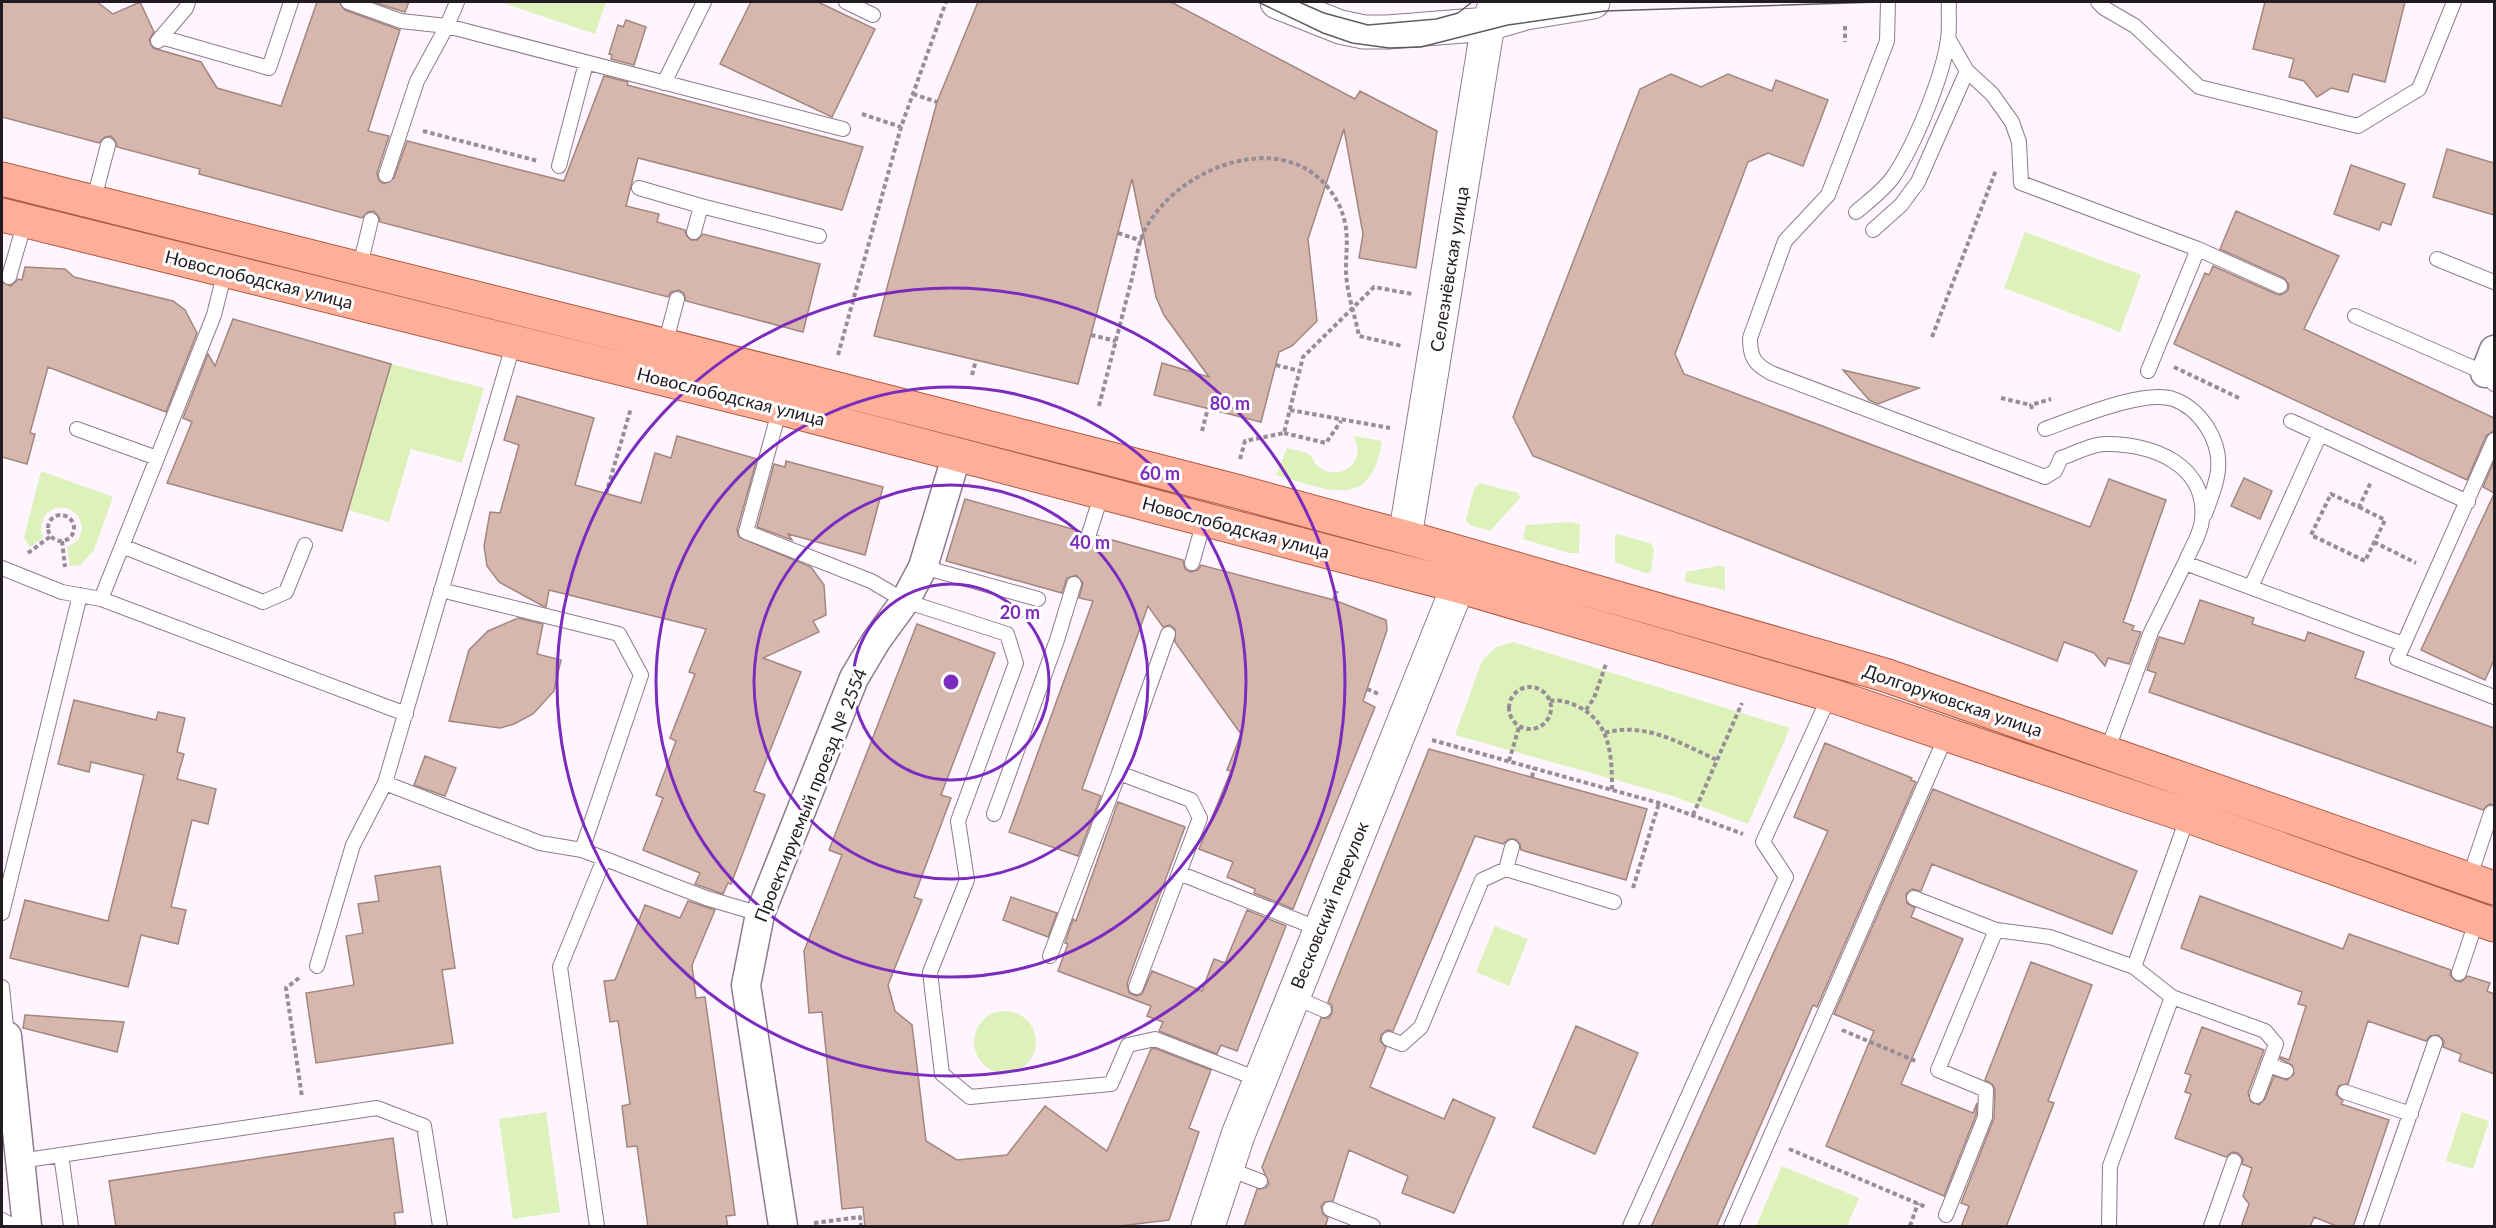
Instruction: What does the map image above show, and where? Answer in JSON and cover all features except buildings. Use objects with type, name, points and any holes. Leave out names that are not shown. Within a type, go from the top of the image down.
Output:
[{"type":"main road","name":"Новослободская улица","points":[[2,178],[93,203],[665,345],[1209,484],[1405,537]]},
{"type":"main road","name":"Новослободская улица","points":[[13,218],[780,408],[1458,586]]},
{"type":"main road","name":"Долгоруковская улица","points":[[1405,537],[1846,663],[2482,884]]},
{"type":"main road","name":"Долгоруковская улица","points":[[1458,586],[1830,695],[2188,816],[2486,922]]},
{"type":"street","points":[[1277,2],[1329,24],[1364,32],[1451,29],[1492,13],[1526,13],[1593,2]]},
{"type":"street","name":"Селезнёвская улица","points":[[1405,537],[1492,13]]},
{"type":"street","name":"Проектируемый проезд № 2554","points":[[795,1225],[746,985],[760,914],[854,678],[876,641],[905,601],[923,567],[957,454]]},
{"type":"street","name":"Весковский переулок","points":[[1208,1227],[1226,1168],[1292,996],[1458,586]]},
{"type":"street","points":[[4,1032],[27,1227]]},
{"type":"lane","points":[[188,2],[186,8],[160,39],[269,68],[291,2]]},
{"type":"lane","points":[[348,2],[401,21],[447,26],[843,129]]},
{"type":"lane","points":[[386,175],[417,81],[447,26],[457,2]]},
{"type":"lane","points":[[664,83],[704,2]]},
{"type":"lane","points":[[846,2],[873,15]]},
{"type":"lane","points":[[1888,2],[1887,41],[1828,195],[1785,241],[1750,338],[1750,354],[1758,366],[1771,373],[2045,477],[2055,471],[2061,458],[2103,444],[2157,452],[2192,474],[2202,495],[2202,522]]},
{"type":"lane","points":[[1856,212],[1878,194],[1893,177],[1910,147],[1939,75],[1948,38],[1949,2]]},
{"type":"lane","points":[[2098,2],[2135,26],[2199,87],[2358,126],[2419,89],[2454,2]]},
{"type":"lane","points":[[1948,38],[1967,71],[1992,94],[2012,122],[2019,142],[2021,183],[2198,249],[2280,286]]},
{"type":"lane","points":[[559,166],[586,63]]},
{"type":"lane","points":[[1873,230],[1901,205],[1918,182],[1967,71]]},
{"type":"lane","points":[[93,203],[108,145]]},
{"type":"lane","points":[[639,188],[819,236]]},
{"type":"lane","points":[[694,232],[701,206]]},
{"type":"lane","points":[[9,277],[13,218]]},
{"type":"lane","points":[[358,270],[372,220]]},
{"type":"lane","points":[[2148,371],[2198,249]]},
{"type":"lane","points":[[2437,259],[2494,282]]},
{"type":"lane","points":[[101,599],[214,315],[225,271]]},
{"type":"lane","points":[[665,345],[677,299]]},
{"type":"lane","points":[[2355,316],[2491,369]]},
{"type":"lane","points":[[317,966],[353,845],[385,783],[514,342]]},
{"type":"lane","points":[[2045,429],[2143,398],[2172,398],[2199,413],[2216,442],[2220,474],[2185,563],[2151,632],[2106,754]]},
{"type":"lane","points":[[780,408],[746,532],[870,581],[905,601],[1007,634],[1016,663],[958,822],[967,880],[930,972],[942,1074],[970,1097],[1111,1084],[1128,1045],[1155,1038],[1260,1080]]},
{"type":"lane","points":[[2291,421],[2468,502]]},
{"type":"lane","points":[[77,429],[157,458]]},
{"type":"lane","points":[[2251,587],[2320,434]]},
{"type":"lane","points":[[2494,440],[2397,659],[2494,697]]},
{"type":"lane","points":[[1089,534],[1102,492]]},
{"type":"lane","points":[[1192,563],[1205,518]]},
{"type":"lane","points":[[122,546],[263,602],[286,592],[305,545]]},
{"type":"lane","points":[[2185,563],[2403,644]]},
{"type":"lane","points":[[923,567],[1038,598]]},
{"type":"lane","points":[[2,568],[62,592],[101,599],[406,714]]},
{"type":"lane","points":[[994,814],[1057,640],[1074,584]]},
{"type":"lane","points":[[441,590],[618,634],[641,675],[582,850]]},
{"type":"lane","points":[[2,913],[80,595]]},
{"type":"lane","points":[[1050,956],[1119,773],[1168,634]]},
{"type":"lane","points":[[1630,1227],[1786,877],[1763,842],[1830,695]]},
{"type":"lane","points":[[1731,1227],[1947,734]]},
{"type":"lane","points":[[1119,773],[1191,800],[1200,819],[1136,987]]},
{"type":"lane","points":[[385,783],[540,843],[582,850],[706,898],[760,914]]},
{"type":"lane","points":[[2482,884],[2491,813]]},
{"type":"lane","points":[[2134,968],[2188,816]]},
{"type":"lane","points":[[1506,869],[1512,847]]},
{"type":"lane","points":[[597,1227],[560,967],[604,859]]},
{"type":"lane","points":[[1389,1039],[1402,1044],[1420,1027],[1482,880],[1506,869],[1614,902]]},
{"type":"lane","points":[[1179,873],[1319,929]]},
{"type":"lane","points":[[1914,898],[1996,930],[2050,937],[2134,968],[2172,997],[2265,1031],[2276,1044],[2257,1096]]},
{"type":"lane","points":[[2459,972],[2486,922]]},
{"type":"lane","points":[[1946,1215],[1985,1117],[1986,1090],[1938,1070],[1996,930]]},
{"type":"lane","points":[[2,987],[4,1032]]},
{"type":"lane","points":[[1292,996],[1324,1010]]},
{"type":"lane","points":[[2109,1227],[2109,1166],[2172,997]]},
{"type":"lane","points":[[2371,1227],[2435,1044]]},
{"type":"lane","points":[[2268,1065],[2286,1071]]},
{"type":"lane","points":[[2345,1092],[2411,1114]]},
{"type":"lane","points":[[20,1161],[377,1108],[424,1126],[440,1227]]},
{"type":"lane","points":[[61,1155],[71,1227]]},
{"type":"lane","points":[[2211,1227],[2234,1161]]},
{"type":"lane","points":[[1226,1168],[1260,1181]]},
{"type":"lane","points":[[1330,1209],[1373,1227]]},
{"type":"lane","points":[[2,1220],[13,1227]]},
{"type":"path","points":[[838,355],[901,127],[946,2]]},
{"type":"path","points":[[1845,26],[1845,42]]},
{"type":"path","points":[[913,94],[937,102]]},
{"type":"path","points":[[843,129],[852,110],[901,127]]},
{"type":"path","points":[[402,126],[559,166]]},
{"type":"path","points":[[1932,337],[1995,170],[2019,142]]},
{"type":"path","points":[[1099,406],[1145,228],[1165,200],[1218,167],[1249,157],[1271,158],[1292,163],[1311,174],[1327,188],[1339,206],[1346,227],[1349,249],[1346,270],[1359,336],[1412,348]]},
{"type":"path","points":[[1118,233],[1142,241]]},
{"type":"path","points":[[1284,433],[1303,357],[1374,287],[1419,295]]},
{"type":"path","points":[[1091,335],[1116,341]]},
{"type":"path","points":[[972,375],[976,360]]},
{"type":"path","points":[[1276,365],[1299,371]]},
{"type":"path","points":[[2001,398],[2031,405]]},
{"type":"path","points":[[606,494],[631,408]]},
{"type":"path","points":[[1202,431],[1208,408]]},
{"type":"path","points":[[1290,410],[1398,430]]},
{"type":"path","points":[[1245,441],[1284,433],[1326,443],[1341,421]]},
{"type":"path","points":[[2359,507],[2381,462]]},
{"type":"path","points":[[2331,494],[2359,507],[2385,520],[2365,561],[2311,535],[2331,494]]},
{"type":"path","points":[[62,515],[71,519],[74,529],[67,539],[55,540],[50,534],[49,524],[53,518],[62,515]]},
{"type":"path","points":[[2374,542],[2436,572]]},
{"type":"path","points":[[1334,600],[1337,591]]},
{"type":"path","points":[[1586,710],[1594,698],[1607,659]]},
{"type":"path","points":[[1531,686],[1541,689],[1550,700],[1551,714],[1538,728],[1519,727],[1512,720],[1508,711],[1514,693],[1531,686]]},
{"type":"path","points":[[1367,689],[1384,696]]},
{"type":"path","points":[[1550,700],[1571,703],[1586,710],[1599,722],[1605,733],[1612,766],[1612,790]]},
{"type":"path","points":[[1693,815],[1743,701]]},
{"type":"path","points":[[1509,761],[1519,727]]},
{"type":"path","points":[[1605,733],[1622,728],[1662,735],[1717,760]]},
{"type":"path","points":[[1425,739],[1659,802],[1763,842]]},
{"type":"path","points":[[1532,777],[1534,768]]},
{"type":"path","points":[[1614,902],[1634,888],[1659,802]]},
{"type":"path","points":[[305,1119],[286,988],[317,966]]},
{"type":"path","points":[[1821,1022],[1938,1070]]},
{"type":"path","points":[[1768,1141],[1946,1215]]},
{"type":"path","points":[[1910,1227],[1918,1203]]},
{"type":"path","points":[[795,1225],[860,1217],[861,1227]]},
{"type":"green space","points":[[500,2],[606,2],[595,34]]},
{"type":"green space","points":[[2025,232],[2141,275],[2120,332],[2004,288]]},
{"type":"green space","points":[[391,364],[484,388],[462,463],[411,449],[389,522],[349,510]]},
{"type":"green space","points":[[1354,436],[1382,441],[1376,464],[1368,479],[1357,487],[1344,490],[1329,489],[1276,475],[1287,448],[1308,454],[1323,470],[1334,473],[1344,471],[1353,464],[1357,457]]},
{"type":"green space","points":[[41,471],[113,497],[94,550],[81,565],[70,566],[67,547],[76,541],[81,533],[81,525],[73,511],[65,508],[55,509],[45,515],[41,526],[43,538],[30,547],[24,538]]},
{"type":"green space","points":[[1480,483],[1518,493],[1520,498],[1490,531],[1470,525],[1466,520],[1474,489]]},
{"type":"green space","points":[[1570,522],[1580,524],[1579,553],[1569,553],[1523,539],[1526,525]]},
{"type":"green space","points":[[1615,535],[1652,544],[1654,550],[1651,572],[1645,573],[1615,562]]},
{"type":"green space","points":[[1718,566],[1725,567],[1725,590],[1685,582],[1686,572]]},
{"type":"green space","points":[[1513,642],[1790,728],[1748,824],[1670,795],[1455,735],[1482,661],[1496,647]]},
{"type":"green space","points":[[1495,926],[1528,939],[1509,986],[1476,972]]},
{"type":"green space","points":[[999,1011],[1011,1011],[1027,1020],[1034,1030],[1036,1042],[1034,1054],[1027,1064],[1011,1073],[999,1073],[988,1068],[979,1059],[974,1048],[974,1036],[979,1025],[988,1016]]},
{"type":"green space","points":[[546,1112],[560,1212],[513,1219],[499,1119]]},
{"type":"green space","points":[[2462,1112],[2489,1121],[2473,1169],[2446,1161]]},
{"type":"green space","points":[[1782,1166],[1859,1198],[1847,1226],[1756,1226]]},
{"type":"tram line","points":[[1258,2],[1323,33],[1352,43],[1389,48],[1421,47],[1508,25],[1605,11],[1878,2]]},
{"type":"tram line","points":[[1299,2],[1324,13],[1368,25],[1436,19],[1458,13],[1472,2]]}]
